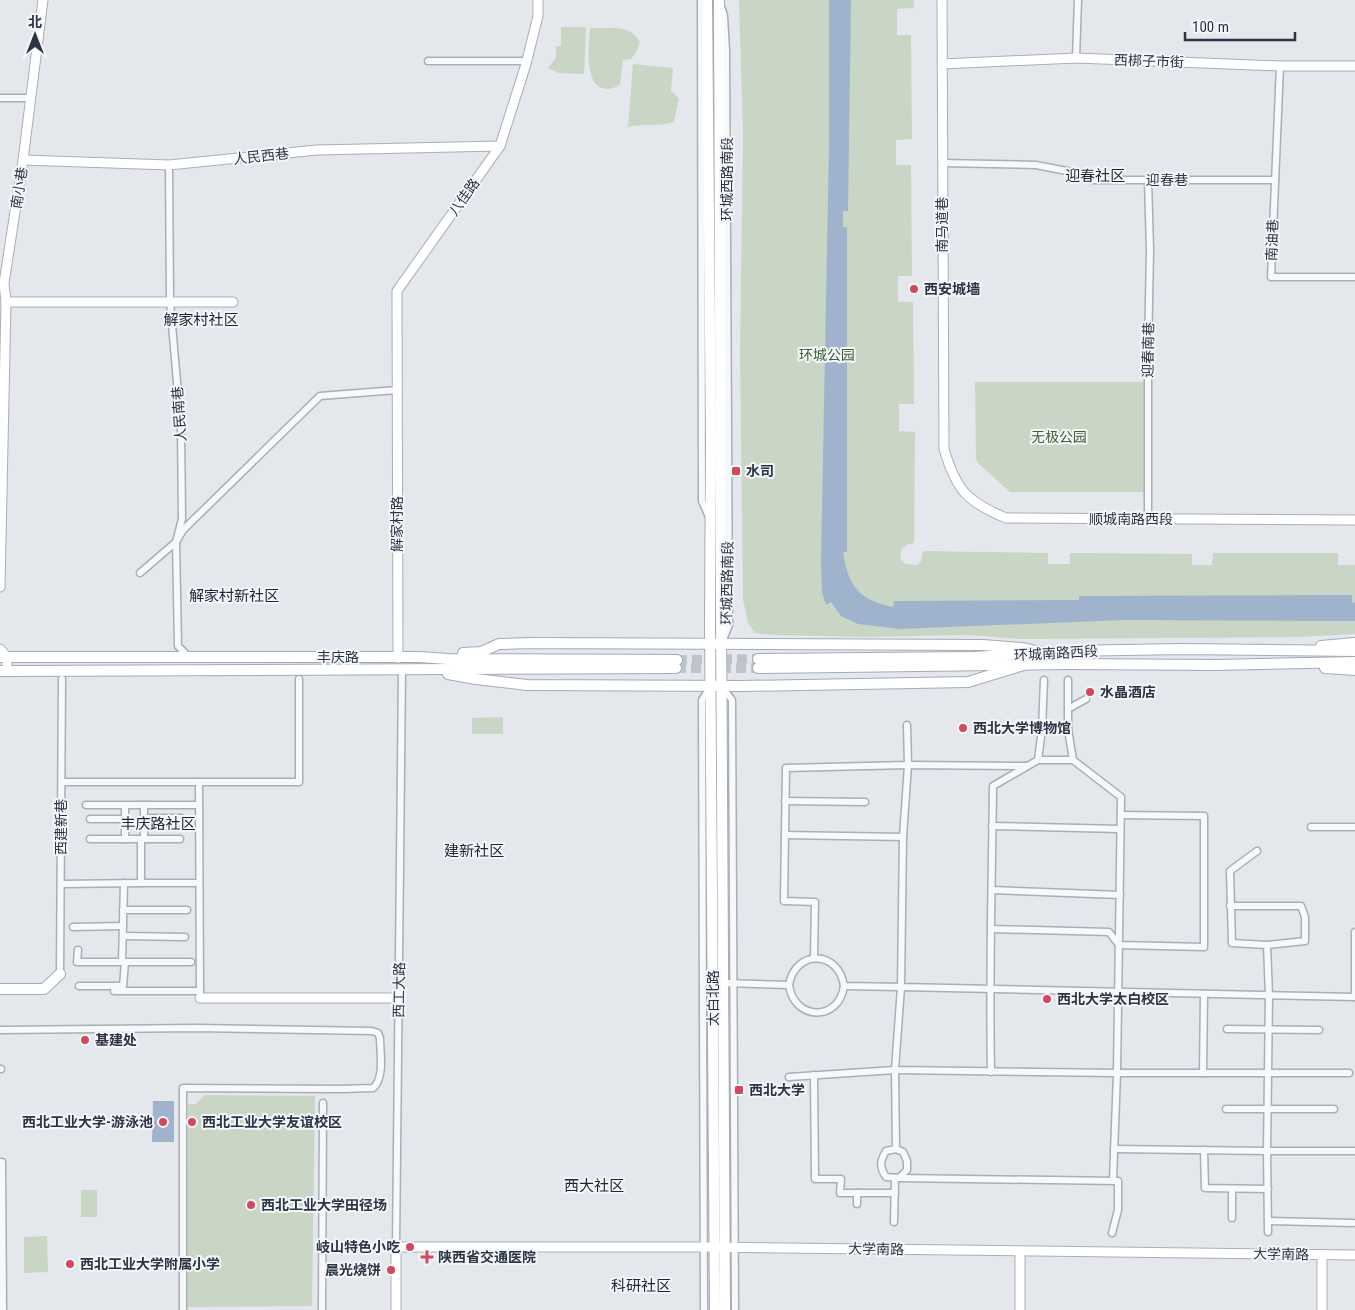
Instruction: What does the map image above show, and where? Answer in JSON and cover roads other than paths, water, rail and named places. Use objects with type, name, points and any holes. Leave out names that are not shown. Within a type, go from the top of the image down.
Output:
[{"type":"main road","name":"环城西路南段","points":[[707,0],[711,686]]},
{"type":"main road","name":"环城西路南段","points":[[719,0],[722,643]]},
{"type":"main road","points":[[1300,650],[1355,642]]},
{"type":"main road","name":"太白北路","points":[[722,643],[728,983],[725,1310]]},
{"type":"main road","points":[[420,657],[481,652],[499,644],[983,645],[1046,652]]},
{"type":"main road","name":"环城南路西段","points":[[1355,651],[1183,650],[1046,652],[974,657],[758,664],[1267,664],[1355,662]]},
{"type":"main road","name":"丰庆路","points":[[2,654],[189,657],[420,657],[676,664],[406,670],[3,671]]},
{"type":"main road","points":[[406,670],[456,674],[476,679],[527,685],[722,686],[968,682],[1027,664]]},
{"type":"main road","name":"环城南路西段","points":[[1267,664],[1355,670]]},
{"type":"main road","name":"太白北路","points":[[711,686],[725,1247],[715,1310]]},
{"type":"main road","points":[[0,989],[44,989],[60,974]]},
{"type":"street","name":"南小巷","points":[[0,587],[6,302],[2,284],[23,160],[43,0]]},
{"type":"street","name":"八佳路","points":[[397,390],[398,291],[500,146],[527,61],[538,16],[538,0]]},
{"type":"street","name":"环城西路南段","points":[[701,0],[702,501],[710,520]]},
{"type":"street","name":"环城西路南段","points":[[719,0],[724,16],[726,41],[729,504],[729,625],[722,643]]},
{"type":"street","name":"南马道巷","points":[[942,0],[944,449]]},
{"type":"street","points":[[1076,58],[1078,0]]},
{"type":"street","name":"西梆子市街","points":[[942,64],[1076,58],[1280,66],[1355,66]]},
{"type":"street","points":[[428,61],[527,61]]},
{"type":"street","points":[[1275,180],[1280,66]]},
{"type":"street","points":[[0,98],[31,98]]},
{"type":"street","name":"人民西巷","points":[[23,160],[169,166],[318,150],[500,146]]},
{"type":"street","name":"迎春巷","points":[[942,163],[1036,165],[1067,171],[1093,180],[1275,180]]},
{"type":"street","name":"人民南巷","points":[[169,166],[170,302],[181,428],[182,519],[176,542],[178,646],[189,657]]},
{"type":"street","name":"迎春南巷","points":[[1148,180],[1150,250],[1148,519]]},
{"type":"street","name":"南油巷","points":[[1275,180],[1271,277],[1355,277]]},
{"type":"street","points":[[6,302],[233,302]]},
{"type":"street","points":[[140,573],[176,542],[183,530],[320,396],[397,390]]},
{"type":"street","name":"解家村路","points":[[397,390],[398,658]]},
{"type":"street","name":"顺城南路西段","points":[[944,449],[951,473],[964,493],[983,509],[1006,518],[1355,520]]},
{"type":"street","points":[[720,485],[729,504]]},
{"type":"street","points":[[2,654],[3,671]]},
{"type":"street","name":"西工大路","points":[[396,1310],[399,998],[406,670]]},
{"type":"street","name":"西建新巷","points":[[60,974],[62,679]]},
{"type":"street","points":[[62,782],[299,782],[298,679]]},
{"type":"street","points":[[1038,760],[1042,729],[1044,680]]},
{"type":"street","points":[[1068,680],[1068,729],[1073,760]]},
{"type":"street","points":[[704,1310],[702,700],[711,686]]},
{"type":"street","points":[[1068,708],[1086,699]]},
{"type":"street","points":[[896,1149],[896,1070],[901,987],[903,837],[908,766],[907,725]]},
{"type":"street","points":[[1042,729],[1068,729]]},
{"type":"street","points":[[991,1072],[989,990],[992,929],[993,786],[1038,760],[1073,760],[1121,797],[1119,992],[1113,1180]]},
{"type":"street","points":[[814,958],[814,902],[784,901],[786,768],[1026,766]]},
{"type":"street","points":[[199,782],[200,994]]},
{"type":"street","points":[[785,801],[865,802]]},
{"type":"street","points":[[86,805],[199,805]]},
{"type":"street","points":[[125,805],[126,839]]},
{"type":"street","points":[[141,883],[144,805]]},
{"type":"street","points":[[1119,945],[1204,947],[1204,816],[1121,815]]},
{"type":"street","points":[[144,818],[181,818]]},
{"type":"street","points":[[90,819],[125,819]]},
{"type":"street","points":[[992,826],[1120,828]]},
{"type":"street","points":[[1311,828],[1355,827]]},
{"type":"street","points":[[785,835],[903,837]]},
{"type":"street","points":[[90,839],[180,839]]},
{"type":"street","points":[[1230,906],[1301,906],[1305,917],[1305,941],[1267,944],[1232,943],[1230,906],[1230,871],[1257,851]]},
{"type":"street","points":[[79,986],[124,986],[122,936],[124,883]]},
{"type":"street","points":[[61,884],[199,883]]},
{"type":"street","points":[[992,890],[1120,895]]},
{"type":"street","points":[[123,910],[187,910]]},
{"type":"street","points":[[74,927],[123,926]]},
{"type":"street","points":[[992,929],[1109,932],[1119,945]]},
{"type":"street","points":[[844,986],[1355,997],[1355,932]]},
{"type":"street","points":[[122,936],[185,937]]},
{"type":"street","points":[[1267,944],[1269,995],[1268,1232]]},
{"type":"street","points":[[78,950],[77,962],[191,962]]},
{"type":"street","points":[[814,958],[826,960],[834,964],[840,972],[844,986],[841,998],[834,1006],[823,1012],[816,1013],[801,1008],[796,1003],[790,993],[789,985],[793,971],[800,963],[814,958]]},
{"type":"street","points":[[728,983],[789,985]]},
{"type":"street","points":[[114,991],[399,998]]},
{"type":"street","points":[[1203,1073],[1204,994]]},
{"type":"street","points":[[0,1030],[196,1028],[372,1031],[378,1033],[380,1038],[380,1071],[376,1085],[372,1088],[183,1088],[183,1310]]},
{"type":"street","points":[[1227,1029],[1318,1030]]},
{"type":"street","points":[[789,1077],[896,1070],[1117,1073],[1350,1072]]},
{"type":"street","points":[[814,1076],[815,1179],[841,1179],[840,1193],[895,1193]]},
{"type":"street","points":[[322,1310],[324,1103]]},
{"type":"street","points":[[1226,1109],[1334,1109]]},
{"type":"street","points":[[894,1222],[897,1178],[907,1170],[904,1152],[896,1149],[886,1151],[881,1160],[881,1169],[886,1177],[897,1178],[1113,1180],[1118,1181],[1118,1210],[1112,1233]]},
{"type":"street","points":[[1114,1149],[1354,1151]]},
{"type":"street","points":[[1204,1150],[1205,1188],[1268,1189]]},
{"type":"street","points":[[1,1162],[2,1309]]},
{"type":"street","points":[[1232,1188],[1232,1218]]},
{"type":"street","points":[[857,1193],[858,1204]]},
{"type":"street","points":[[1268,1221],[1353,1223]]},
{"type":"street","name":"大学南路","points":[[396,1247],[725,1247],[1355,1255]]},
{"type":"street","points":[[725,1247],[735,1310]]},
{"type":"street","points":[[1020,1251],[1020,1310]]},
{"type":"street","points":[[1322,1254],[1322,1310]]},
{"type":"water","points":[[829,0],[851,0],[848,211],[843,211],[843,227],[847,227],[847,552],[843,552],[848,574],[857,590],[872,600],[893,607],[894,601],[1079,600],[1079,596],[1352,595],[1352,602],[1355,603],[1355,621],[1126,620],[900,629],[858,624],[841,616],[831,602],[826,605],[822,593],[821,562],[829,144]]},
{"type":"water","name":"西北工业大学-游泳池","points":[[153,1101],[174,1101],[174,1142],[152,1142]]},
{"type":"tunnel","points":[[677,660],[758,659]]},
{"type":"tunnel","points":[[676,668],[758,668]]},
{"type":"place","name":"西安城墙","points":[[914,289]]},
{"type":"place","name":"水司","points":[[736,471]]},
{"type":"place","name":"水晶酒店","points":[[1090,692]]},
{"type":"place","name":"西北大学博物馆","points":[[963,728]]},
{"type":"place","name":"西北大学太白校区","points":[[1047,999]]},
{"type":"place","name":"基建处","points":[[85,1040]]},
{"type":"place","name":"西北大学","points":[[739,1090]]},
{"type":"place","name":"西北工业大学-游泳池","points":[[163,1122]]},
{"type":"place","name":"西北工业大学友谊校区","points":[[192,1122]]},
{"type":"place","name":"西北工业大学田径场","points":[[251,1205]]},
{"type":"place","name":"岐山特色小吃","points":[[410,1247]]},
{"type":"place","name":"陕西省交通医院","points":[[427,1257]]},
{"type":"place","name":"西北工业大学附属小学","points":[[70,1264]]},
{"type":"place","name":"晨光烧饼","points":[[391,1270]]},
{"type":"district","name":"迎春社区","points":[[1095,176]]},
{"type":"district","name":"解家村社区","points":[[201,320]]},
{"type":"district","name":"解家村新社区","points":[[234,596]]},
{"type":"district","name":"丰庆路社区","points":[[158,824]]},
{"type":"district","name":"建新社区","points":[[474,851]]},
{"type":"district","name":"西大社区","points":[[594,1186]]},
{"type":"district","name":"科研社区","points":[[641,1286]]},
{"type":"park label","name":"环城公园","points":[[827,355]]},
{"type":"park label","name":"无极公园","points":[[1059,437]]}]
